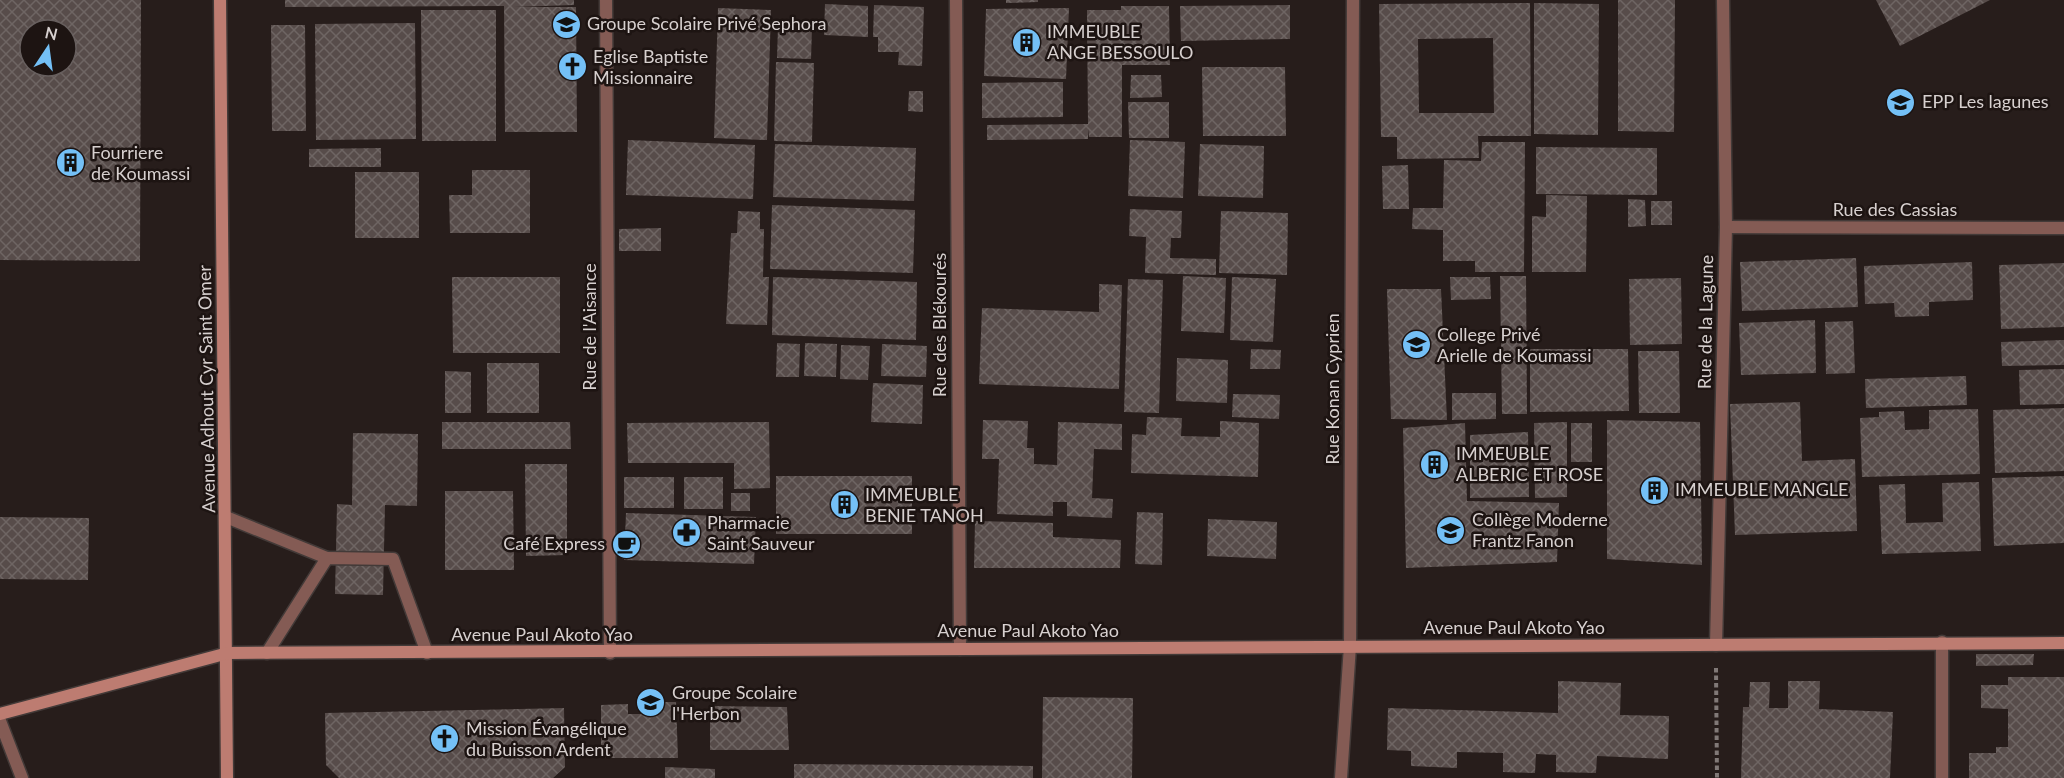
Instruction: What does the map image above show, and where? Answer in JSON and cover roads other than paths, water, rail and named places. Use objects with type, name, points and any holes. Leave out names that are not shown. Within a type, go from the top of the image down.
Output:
[{"type":"street","name":"Avenue Adhout Cyr Saint Omer","points":[[220,0],[228,653],[227,778]]},
{"type":"street","name":"Rue de l'Aisance","points":[[606,0],[610,653]]},
{"type":"street","name":"Rue des Blékourés","points":[[956,0],[960,649]]},
{"type":"street","name":"Rue Konan Cyprien","points":[[1341,778],[1350,646],[1353,0]]},
{"type":"street","name":"Rue de la Lagune","points":[[1716,645],[1726,227],[1724,0]]},
{"type":"street","name":"Rue des Cassias","points":[[1726,227],[2064,228]]},
{"type":"street","points":[[226,518],[327,558],[393,559],[427,653]]},
{"type":"street","points":[[267,653],[327,558]]},
{"type":"street","points":[[1942,642],[1942,778]]},
{"type":"street","name":"Avenue Paul Akoto Yao","points":[[0,714],[228,653],[610,653],[1350,646],[2064,643]]},
{"type":"street","points":[[0,721],[22,778]]},
{"type":"place","name":"Groupe Scolaire Privé Sephora","points":[[566,24]]},
{"type":"place","name":"IMMEUBLE ANGE BESSOULO","points":[[1026,42]]},
{"type":"place","name":"Eglise Baptiste Missionnaire","points":[[572,67]]},
{"type":"place","name":"EPP Les lagunes","points":[[1901,102]]},
{"type":"place","name":"Fourriere de Koumassi","points":[[70,163]]},
{"type":"place","name":"College Privé Arielle de Koumassi","points":[[1416,345]]},
{"type":"place","name":"IMMEUBLE ALBERIC ET ROSE","points":[[1435,464]]},
{"type":"place","name":"IMMEUBLE MANGLE","points":[[1654,490]]},
{"type":"place","name":"IMMEUBLE BENIE TANOH","points":[[844,505]]},
{"type":"place","name":"Collège Moderne Frantz Fanon","points":[[1451,530]]},
{"type":"place","name":"Pharmacie Saint Sauveur","points":[[686,533]]},
{"type":"place","name":"Café Express","points":[[626,544]]},
{"type":"place","name":"Groupe Scolaire l'Herbon","points":[[651,703]]},
{"type":"place","name":"Mission Évangélique du Buisson Ardent","points":[[445,739]]}]
